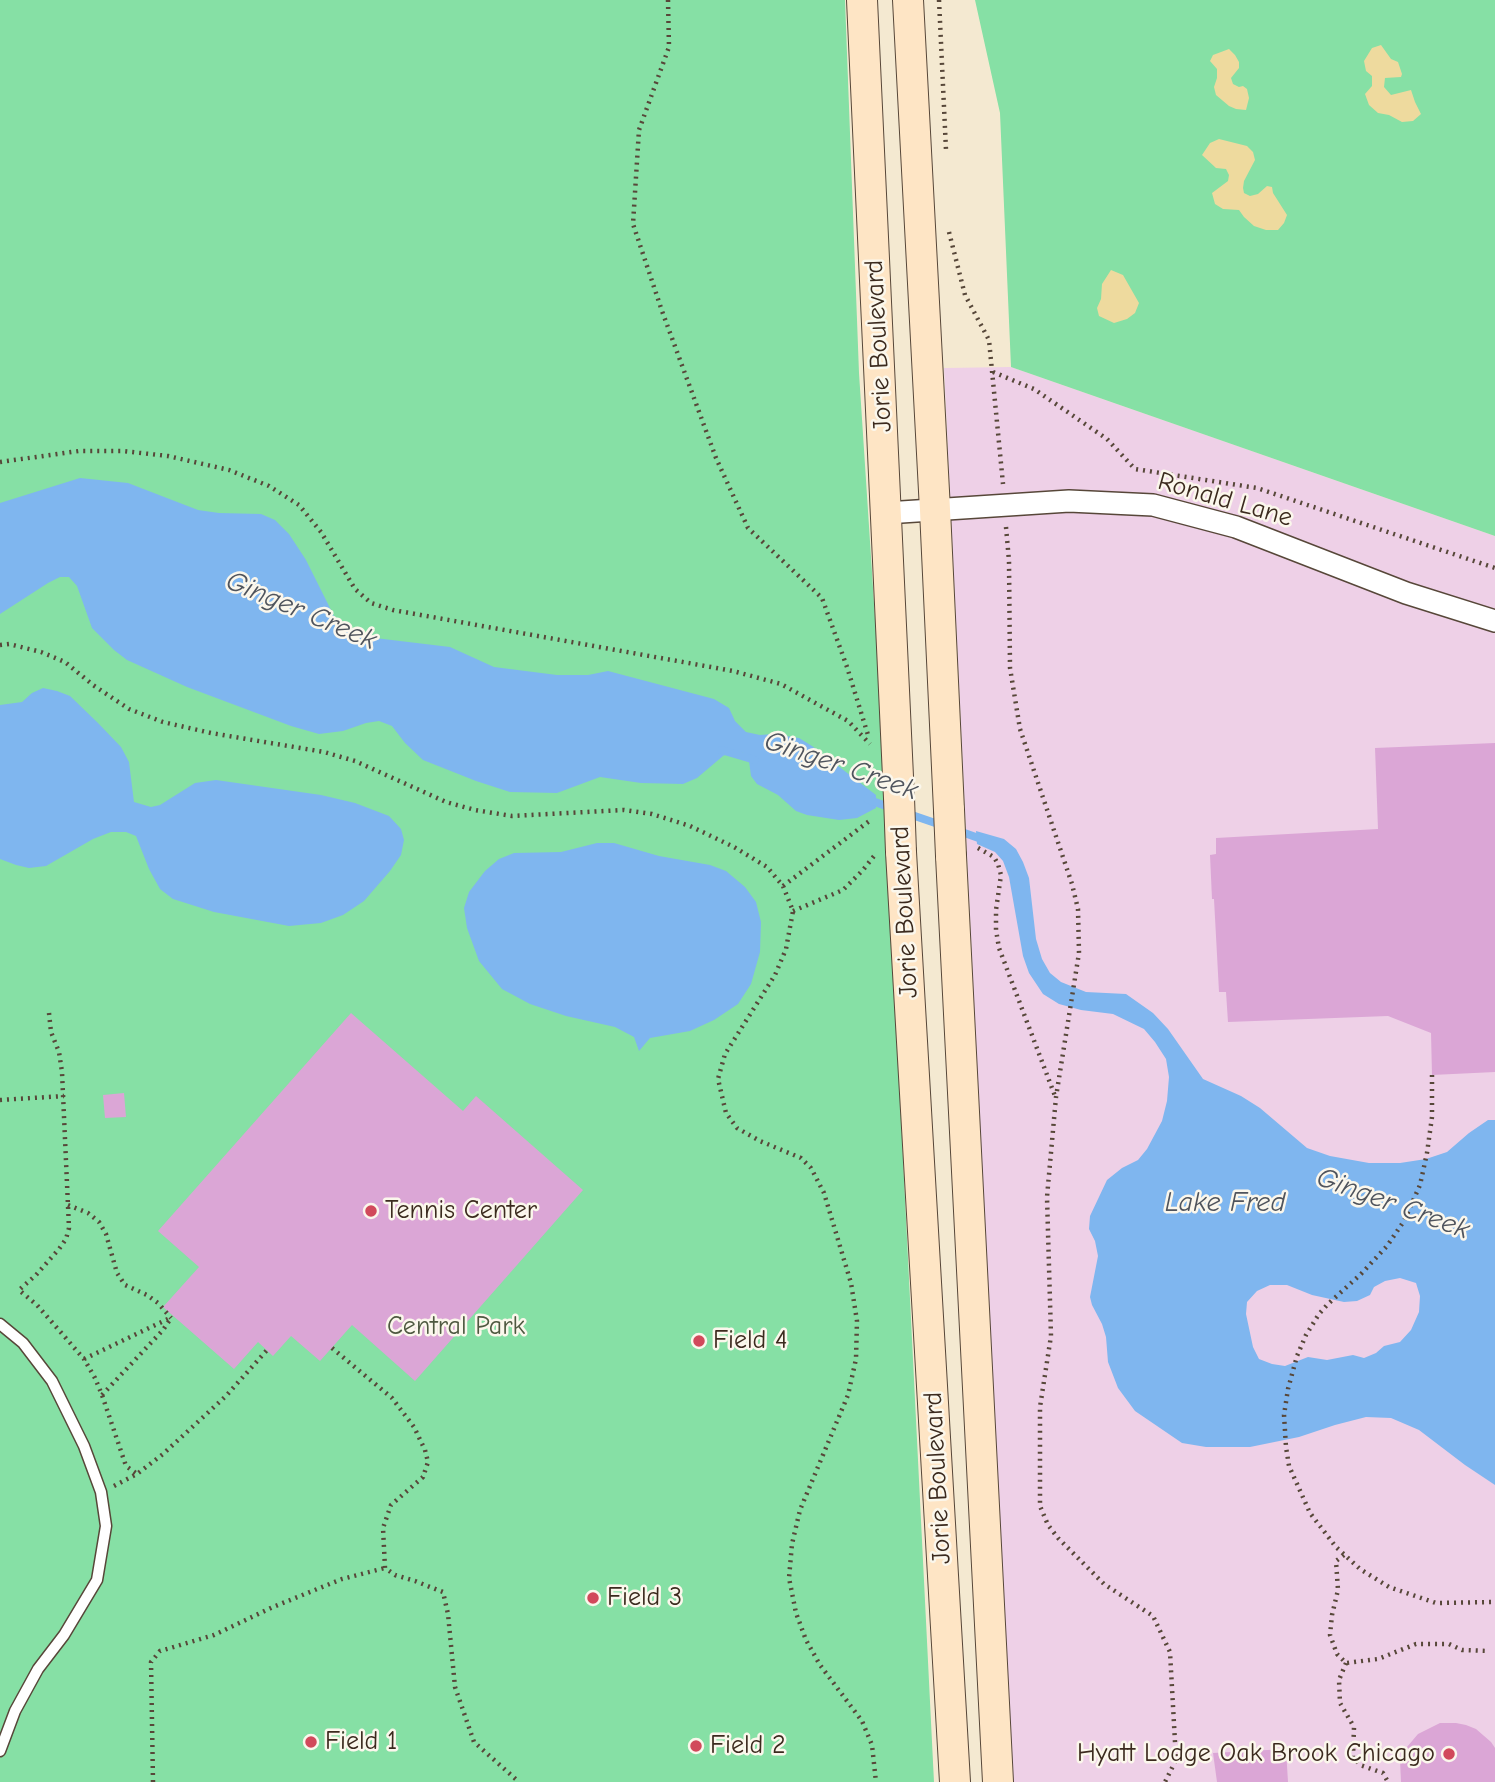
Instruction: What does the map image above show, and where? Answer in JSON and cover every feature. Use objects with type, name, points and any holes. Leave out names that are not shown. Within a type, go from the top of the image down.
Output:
[{"type":"main road","name":"Jorie Boulevard","points":[[862,0],[886,513],[889,853],[955,1782]]},
{"type":"main road","name":"Jorie Boulevard","points":[[908,0],[949,810],[964,852],[998,1782]]},
{"type":"street","name":"Ronald Lane","points":[[886,513],[1069,501],[1153,505],[1236,527],[1406,593],[1495,621]]},
{"type":"lane","points":[[0,1324],[23,1343],[52,1381],[84,1446],[101,1492],[106,1527],[97,1580],[64,1635],[38,1670],[15,1711],[0,1751]]},
{"type":"path","points":[[668,0],[669,47],[639,130],[633,224],[666,324],[721,470],[748,527],[821,598],[847,667],[873,756]]},
{"type":"path","points":[[939,0],[946,151]]},
{"type":"path","points":[[949,220],[949,234],[965,295],[989,340],[1009,561],[1010,668],[1020,729],[1078,909],[1079,953],[1056,1097],[1046,1197],[1051,1336],[1040,1406],[1040,1506],[1048,1525],[1058,1538],[1104,1584],[1153,1616],[1170,1652],[1176,1760],[1164,1782]]},
{"type":"path","points":[[993,372],[1034,388],[1107,439],[1135,469],[1257,488],[1495,568]]},
{"type":"path","points":[[0,462],[79,451],[122,450],[168,456],[229,470],[269,486],[299,506],[321,532],[355,589],[371,603],[393,610],[733,671],[780,684],[848,721],[870,744]]},
{"type":"path","points":[[0,645],[9,644],[41,652],[65,662],[129,709],[163,722],[324,752],[355,761],[446,802],[475,810],[512,816],[624,810],[652,814],[690,826],[734,847],[767,867],[783,886],[793,911],[786,949],[775,975],[725,1054],[718,1079],[726,1113],[737,1128],[760,1142],[801,1158],[811,1168],[824,1193],[851,1283],[857,1321],[856,1359],[848,1395],[800,1510],[792,1544],[789,1578],[796,1613],[806,1640],[820,1665],[862,1721],[872,1745],[876,1782]]},
{"type":"path","points":[[783,886],[889,806]]},
{"type":"path","points":[[964,852],[995,858],[998,864],[1001,875],[996,910],[999,948],[1056,1097]]},
{"type":"path","points":[[793,911],[843,890],[863,870],[889,853]]},
{"type":"path","points":[[50,1013],[51,1032],[59,1052],[64,1096],[69,1228],[66,1239],[36,1275],[19,1290],[37,1305],[84,1359],[102,1395],[126,1466],[137,1474]]},
{"type":"path","points":[[1432,1075],[1432,1117],[1420,1185],[1404,1222],[1387,1246],[1362,1274],[1328,1304],[1306,1335],[1288,1389],[1284,1415],[1286,1447],[1289,1466],[1310,1513],[1336,1547],[1360,1569],[1389,1587],[1436,1603],[1495,1602]]},
{"type":"path","points":[[0,1100],[64,1096]]},
{"type":"path","points":[[68,1205],[88,1213],[99,1222],[106,1234],[117,1273],[125,1285],[147,1295],[171,1318]]},
{"type":"path","points":[[84,1359],[171,1318]]},
{"type":"path","points":[[102,1395],[171,1318]]},
{"type":"path","points":[[332,1348],[392,1398],[414,1427],[428,1462],[423,1477],[391,1505],[383,1528],[385,1568]]},
{"type":"path","points":[[101,1492],[137,1474],[163,1454],[218,1404],[267,1350]]},
{"type":"path","points":[[1344,1555],[1336,1561],[1338,1590],[1330,1635],[1337,1654],[1346,1663]]},
{"type":"path","points":[[153,1782],[151,1662],[160,1651],[215,1635],[273,1606],[342,1579],[385,1568],[394,1574],[443,1592],[448,1614],[455,1687],[474,1742],[519,1782]]},
{"type":"path","points":[[1346,1663],[1378,1659],[1416,1644],[1448,1644],[1462,1650],[1488,1651]]},
{"type":"path","points":[[1346,1663],[1339,1680],[1340,1703],[1354,1727],[1353,1757],[1360,1765],[1382,1773],[1388,1782]]},
{"type":"shaded area","points":[[1011,367],[1495,536],[1495,1782],[1011,1782],[944,368]]},
{"type":"green space","name":"Central Park","points":[[0,0],[845,0],[859,373],[880,695],[934,1782],[0,1782]]},
{"type":"green space","points":[[975,0],[1495,0],[1495,536],[1011,367],[1000,113]]},
{"type":"sand","points":[[1381,45],[1391,59],[1398,62],[1402,74],[1401,77],[1385,78],[1384,87],[1391,95],[1411,90],[1421,114],[1413,121],[1402,122],[1378,113],[1369,105],[1365,94],[1372,86],[1372,76],[1366,71],[1364,61],[1372,48]]},
{"type":"sand","points":[[1229,49],[1239,62],[1239,68],[1231,78],[1233,84],[1247,89],[1249,98],[1246,110],[1229,106],[1216,95],[1214,87],[1217,69],[1210,61],[1213,55]]},
{"type":"sand","points":[[1219,139],[1247,146],[1253,152],[1255,160],[1244,181],[1244,193],[1250,196],[1258,194],[1267,186],[1272,187],[1287,215],[1278,230],[1254,226],[1239,210],[1223,209],[1215,204],[1212,193],[1228,181],[1229,175],[1226,169],[1216,168],[1202,155],[1210,143]]},
{"type":"sand","points":[[1111,270],[1123,275],[1139,303],[1135,313],[1114,323],[1099,316],[1097,308],[1102,284]]},
{"type":"water","points":[[80,478],[128,483],[198,510],[261,514],[275,520],[289,534],[306,560],[334,616],[351,628],[375,638],[450,647],[494,667],[557,675],[588,675],[608,671],[714,699],[729,708],[735,721],[746,732],[799,738],[812,746],[876,795],[876,808],[857,818],[839,820],[796,811],[778,795],[757,784],[751,776],[749,761],[744,753],[733,751],[697,778],[683,784],[641,783],[600,777],[557,793],[510,792],[423,760],[392,726],[379,721],[343,731],[319,734],[187,687],[127,660],[92,628],[77,586],[69,577],[60,577],[48,583],[0,614],[0,503]]},
{"type":"water","points":[[43,688],[70,696],[121,747],[129,762],[134,802],[151,807],[160,805],[195,783],[216,780],[321,795],[355,803],[389,816],[401,829],[404,840],[401,855],[364,901],[343,915],[321,923],[289,926],[214,912],[173,899],[160,889],[136,836],[126,832],[111,832],[93,839],[46,866],[29,868],[0,859],[0,705],[22,702]]},
{"type":"water","name":"Lake Fred","points":[[976,831],[1004,839],[1016,849],[1029,878],[1036,939],[1050,973],[1061,982],[1086,992],[1126,994],[1153,1013],[1168,1029],[1203,1079],[1260,1108],[1307,1148],[1330,1156],[1369,1163],[1400,1163],[1447,1152],[1488,1120],[1495,1120],[1495,1485],[1419,1430],[1391,1418],[1366,1417],[1299,1437],[1250,1447],[1206,1447],[1182,1443],[1135,1411],[1118,1388],[1108,1362],[1102,1324],[1090,1297],[1098,1256],[1089,1229],[1090,1216],[1107,1180],[1138,1160],[1162,1121],[1169,1077],[1166,1059],[1144,1029],[1113,1014],[1059,1004],[1043,994],[1029,973],[1023,956],[1009,877],[1003,861],[995,852],[977,844]],"holes":[[[1400,1278],[1416,1283],[1420,1296],[1419,1312],[1411,1330],[1400,1342],[1384,1346],[1364,1358],[1353,1355],[1327,1360],[1308,1357],[1285,1366],[1259,1359],[1253,1347],[1246,1314],[1247,1302],[1257,1291],[1270,1285],[1287,1285],[1312,1295],[1344,1302],[1357,1301],[1370,1295],[1374,1287],[1385,1281]]]},
{"type":"water","points":[[597,843],[614,843],[659,856],[710,865],[726,871],[745,887],[756,902],[761,922],[760,952],[751,984],[738,1004],[714,1020],[690,1031],[650,1038],[639,1051],[634,1037],[615,1027],[566,1016],[530,1004],[502,989],[479,961],[467,928],[464,908],[469,892],[485,871],[499,859],[514,853],[561,852]]},
{"type":"building","points":[[1495,743],[1495,1072],[1432,1075],[1431,1033],[1388,1016],[1228,1022],[1226,992],[1219,992],[1212,899],[1210,855],[1216,854],[1216,838],[1378,829],[1375,748]]},
{"type":"building","name":"Tennis Center","points":[[351,1013],[463,1111],[476,1096],[583,1190],[415,1381],[352,1325],[320,1361],[291,1336],[273,1356],[258,1342],[234,1369],[163,1307],[199,1267],[158,1231]]},
{"type":"building","points":[[124,1093],[126,1117],[105,1118],[103,1095]]},
{"type":"building","name":"Hyatt Lodge Oak Brook Chicago","points":[[1440,1723],[1466,1725],[1476,1729],[1491,1742],[1495,1748],[1495,1782],[1401,1782],[1400,1760],[1407,1747],[1418,1734]]},
{"type":"building","name":"Hyatt Lodge Oak Brook Chicago","points":[[1286,1749],[1288,1782],[1217,1782],[1213,1753]]},
{"type":"waterway","name":"Ginger Creek","points":[[721,750],[755,760]]},
{"type":"waterway","name":"Ginger Creek","points":[[867,799],[894,809]]},
{"type":"waterway","name":"Ginger Creek","points":[[906,813],[944,826]]},
{"type":"waterway","name":"Ginger Creek","points":[[956,830],[987,841]]},
{"type":"place","name":"Tennis Center","points":[[371,1211]]},
{"type":"place","name":"Field 4","points":[[699,1341]]},
{"type":"place","name":"Field 3","points":[[593,1598]]},
{"type":"place","name":"Field 1","points":[[311,1742]]},
{"type":"place","name":"Field 2","points":[[696,1746]]},
{"type":"place","name":"Hyatt Lodge Oak Brook Chicago","points":[[1449,1754]]}]
